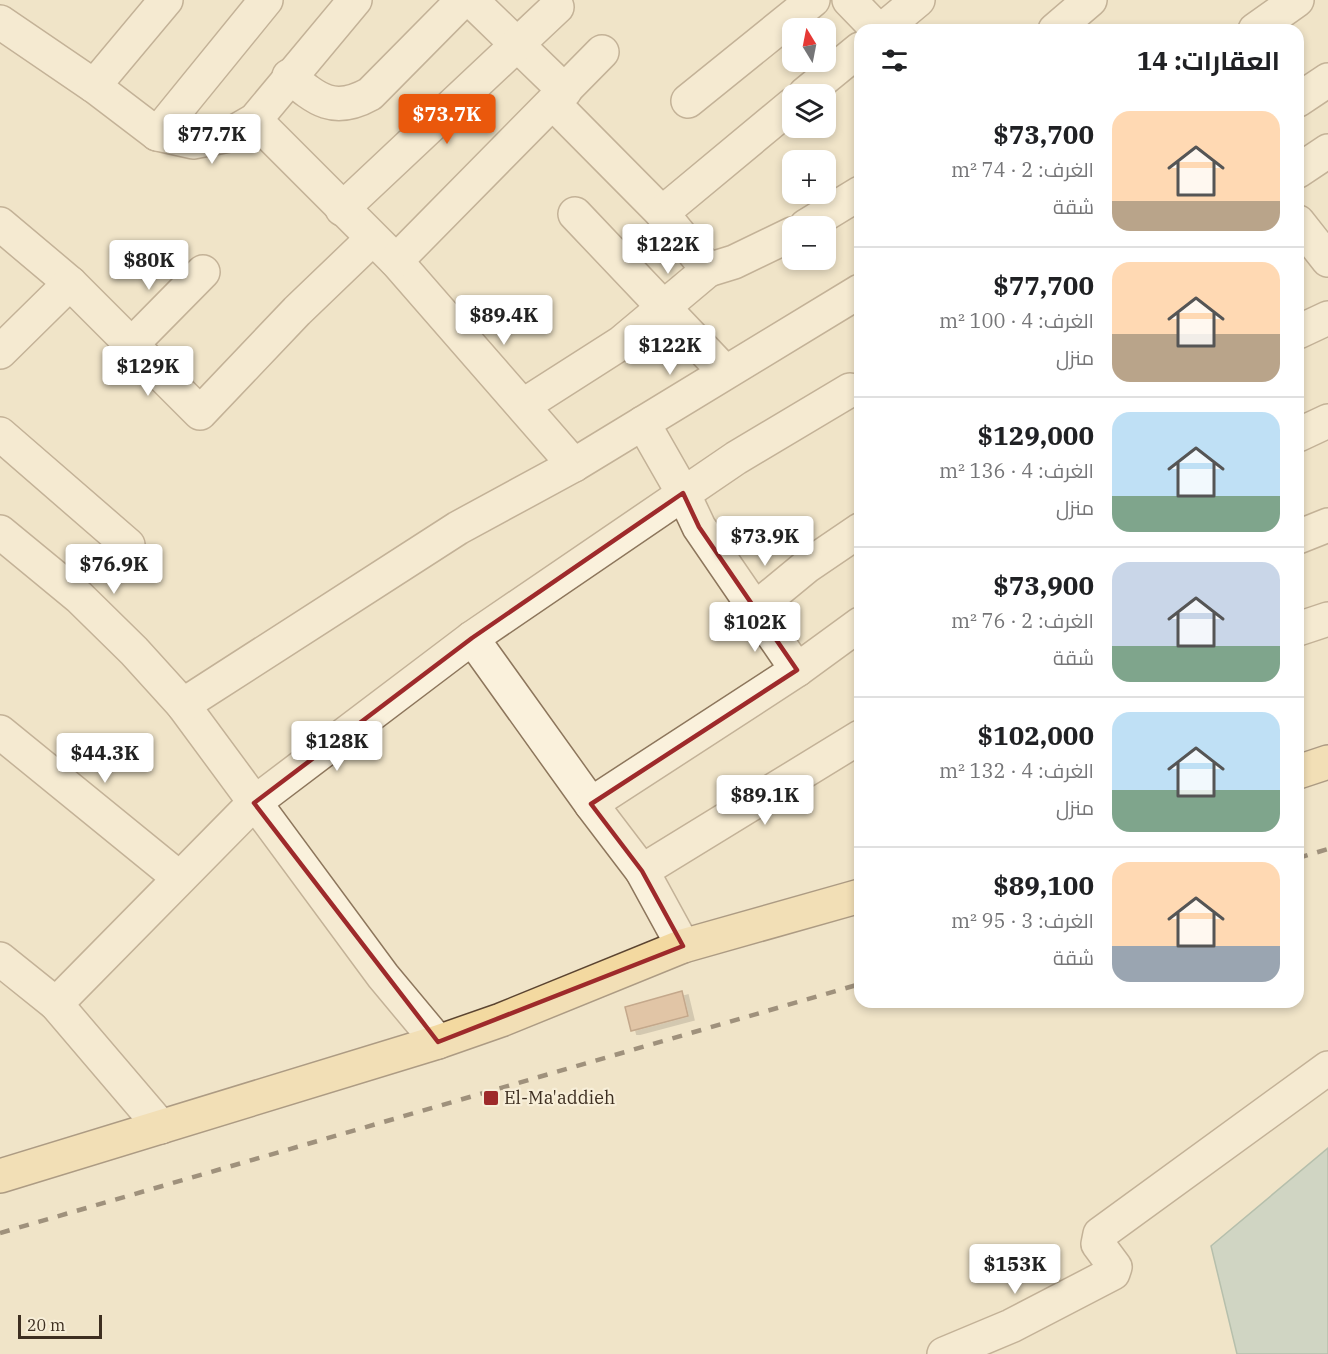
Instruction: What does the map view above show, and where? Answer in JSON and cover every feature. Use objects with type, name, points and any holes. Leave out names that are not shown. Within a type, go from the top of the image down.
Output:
[{"type":"main road","points":[[0,1176],[438,1042],[501,1020],[683,946],[854,898]]},
{"type":"street","points":[[94,86],[166,0]]},
{"type":"street","points":[[157,134],[266,0]]},
{"type":"street","points":[[0,22],[94,86],[157,134],[193,142],[229,135],[255,120],[289,76],[355,0]]},
{"type":"street","points":[[289,76],[317,100],[355,102],[370,94],[463,0]]},
{"type":"street","points":[[471,0],[518,45],[559,97],[662,213],[708,270]]},
{"type":"street","points":[[688,101],[813,0]]},
{"type":"street","points":[[849,0],[872,24]]},
{"type":"street","points":[[889,24],[918,0]]},
{"type":"street","points":[[1062,24],[1090,0]]},
{"type":"street","points":[[1263,24],[1297,0]]},
{"type":"street","points":[[342,209],[557,7]]},
{"type":"street","points":[[396,261],[602,52]]},
{"type":"street","points":[[817,84],[854,54]]},
{"type":"street","points":[[1304,96],[1328,80]]},
{"type":"street","points":[[662,213],[782,113]]},
{"type":"street","points":[[255,120],[396,261],[574,465]]},
{"type":"street","points":[[1304,167],[1328,150]]},
{"type":"street","points":[[822,216],[854,197]]},
{"type":"street","points":[[575,214],[724,371]]},
{"type":"street","points":[[1,227],[70,283],[200,413],[297,311],[372,239]]},
{"type":"street","points":[[1304,230],[1328,260]]},
{"type":"street","points":[[524,405],[621,343],[708,270],[734,262],[782,239]]},
{"type":"street","points":[[131,345],[203,272]]},
{"type":"street","points":[[0,352],[70,283]]},
{"type":"street","points":[[183,705],[458,528],[574,465],[724,371],[854,295]]},
{"type":"street","points":[[1304,329],[1328,318]]},
{"type":"street","points":[[56,1004],[254,802],[472,638],[736,458],[850,390]]},
{"type":"street","points":[[1304,432],[1328,422]]},
{"type":"street","points":[[643,423],[683,493],[699,527],[797,670]]},
{"type":"street","points":[[0,434],[128,546]]},
{"type":"street","points":[[1304,535],[1328,525]]},
{"type":"street","points":[[0,532],[79,597],[135,651],[183,705],[383,976],[438,1042]]},
{"type":"street","points":[[756,608],[807,566],[854,534]]},
{"type":"street","points":[[1304,627],[1328,619]]},
{"type":"street","points":[[591,804],[797,670],[854,628]]},
{"type":"street","points":[[472,638],[642,871],[683,946]]},
{"type":"street","points":[[0,732],[178,877]]},
{"type":"street","points":[[642,871],[854,740]]},
{"type":"street","points":[[0,959],[56,1004],[161,1127]]},
{"type":"street","points":[[944,1354],[1011,1326],[1113,1273],[1115,1268],[1098,1244],[1100,1234],[1328,1068]]},
{"type":"highlighted area","points":[[683,493],[699,527],[797,670],[591,804],[642,871],[683,946],[438,1042],[254,803],[472,638]]},
{"type":"water","points":[[1328,1148],[1328,1354],[1237,1354],[1211,1246]]},
{"type":"building","points":[[682,991],[688,1016],[631,1031],[625,1007]]},
{"type":"railway","points":[[1304,856],[1328,849]]},
{"type":"railway","points":[[0,1233],[854,986]]},
{"type":"place","name":"El-Ma'addieh","points":[[491,1098]]}]
